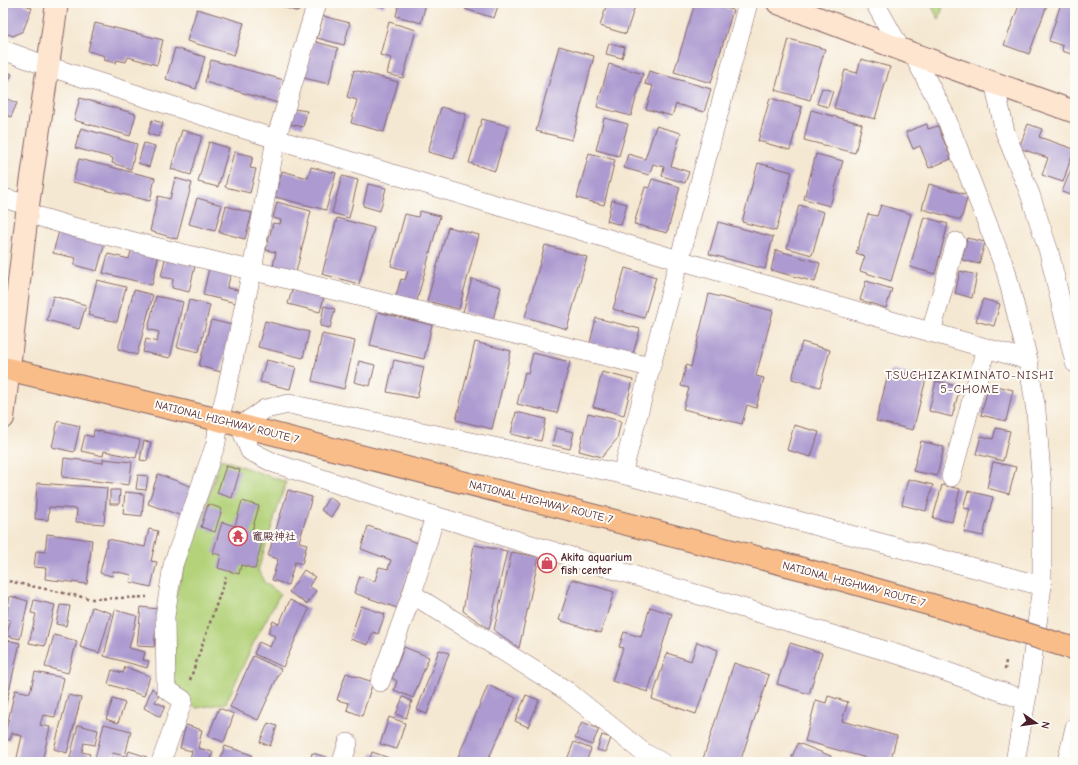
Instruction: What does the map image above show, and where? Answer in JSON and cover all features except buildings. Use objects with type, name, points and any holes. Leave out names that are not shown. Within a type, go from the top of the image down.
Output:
[{"type":"highway","name":"NATIONAL HIGHWAY ROUTE 7","points":[[6,368],[219,420],[795,567],[946,609],[1075,649]]},
{"type":"street","points":[[3,418],[6,368],[57,3]]},
{"type":"street","points":[[161,762],[183,700],[166,689],[165,616],[173,565],[216,443],[219,420],[252,270],[276,139],[317,3]]},
{"type":"street","points":[[622,474],[748,3]]},
{"type":"street","points":[[778,3],[907,52],[1075,112]]},
{"type":"street","points":[[875,3],[945,115],[1006,271],[1028,360],[1036,411],[1042,487],[1042,586],[1016,762]]},
{"type":"street","points":[[3,50],[47,66],[276,139],[679,260],[1028,360]]},
{"type":"street","points":[[994,82],[1005,132],[1030,194],[1049,252],[1075,363]]},
{"type":"street","points":[[3,198],[73,227],[650,367]]},
{"type":"street","points":[[931,332],[956,242]]},
{"type":"street","points":[[951,477],[986,348]]},
{"type":"street","points":[[1026,700],[904,656],[435,516],[274,463],[250,451],[240,426],[265,409],[289,404],[622,474],[1042,586]]},
{"type":"street","points":[[380,682],[412,594],[435,516]]},
{"type":"street","points":[[412,594],[567,691],[644,753],[661,762]]},
{"type":"street","points":[[1067,762],[1075,727]]},
{"type":"street","points":[[342,762],[348,743]]},
{"type":"path","points":[[183,700],[226,577]]},
{"type":"path","points":[[3,580],[92,599],[168,596]]},
{"type":"green space","points":[[930,3],[944,3],[939,20]]},
{"type":"green space","points":[[221,459],[286,482],[258,570],[264,582],[280,594],[253,644],[226,703],[197,708],[166,689],[165,625]]},
{"type":"place","name":"竈殿神社","points":[[238,536]]},
{"type":"place","name":"Akita aquarium fish center","points":[[547,563]]},
{"type":"district","name":"TSUCHIZAKIMINATO-NISHI 5-CHOME","points":[[970,382]]}]
